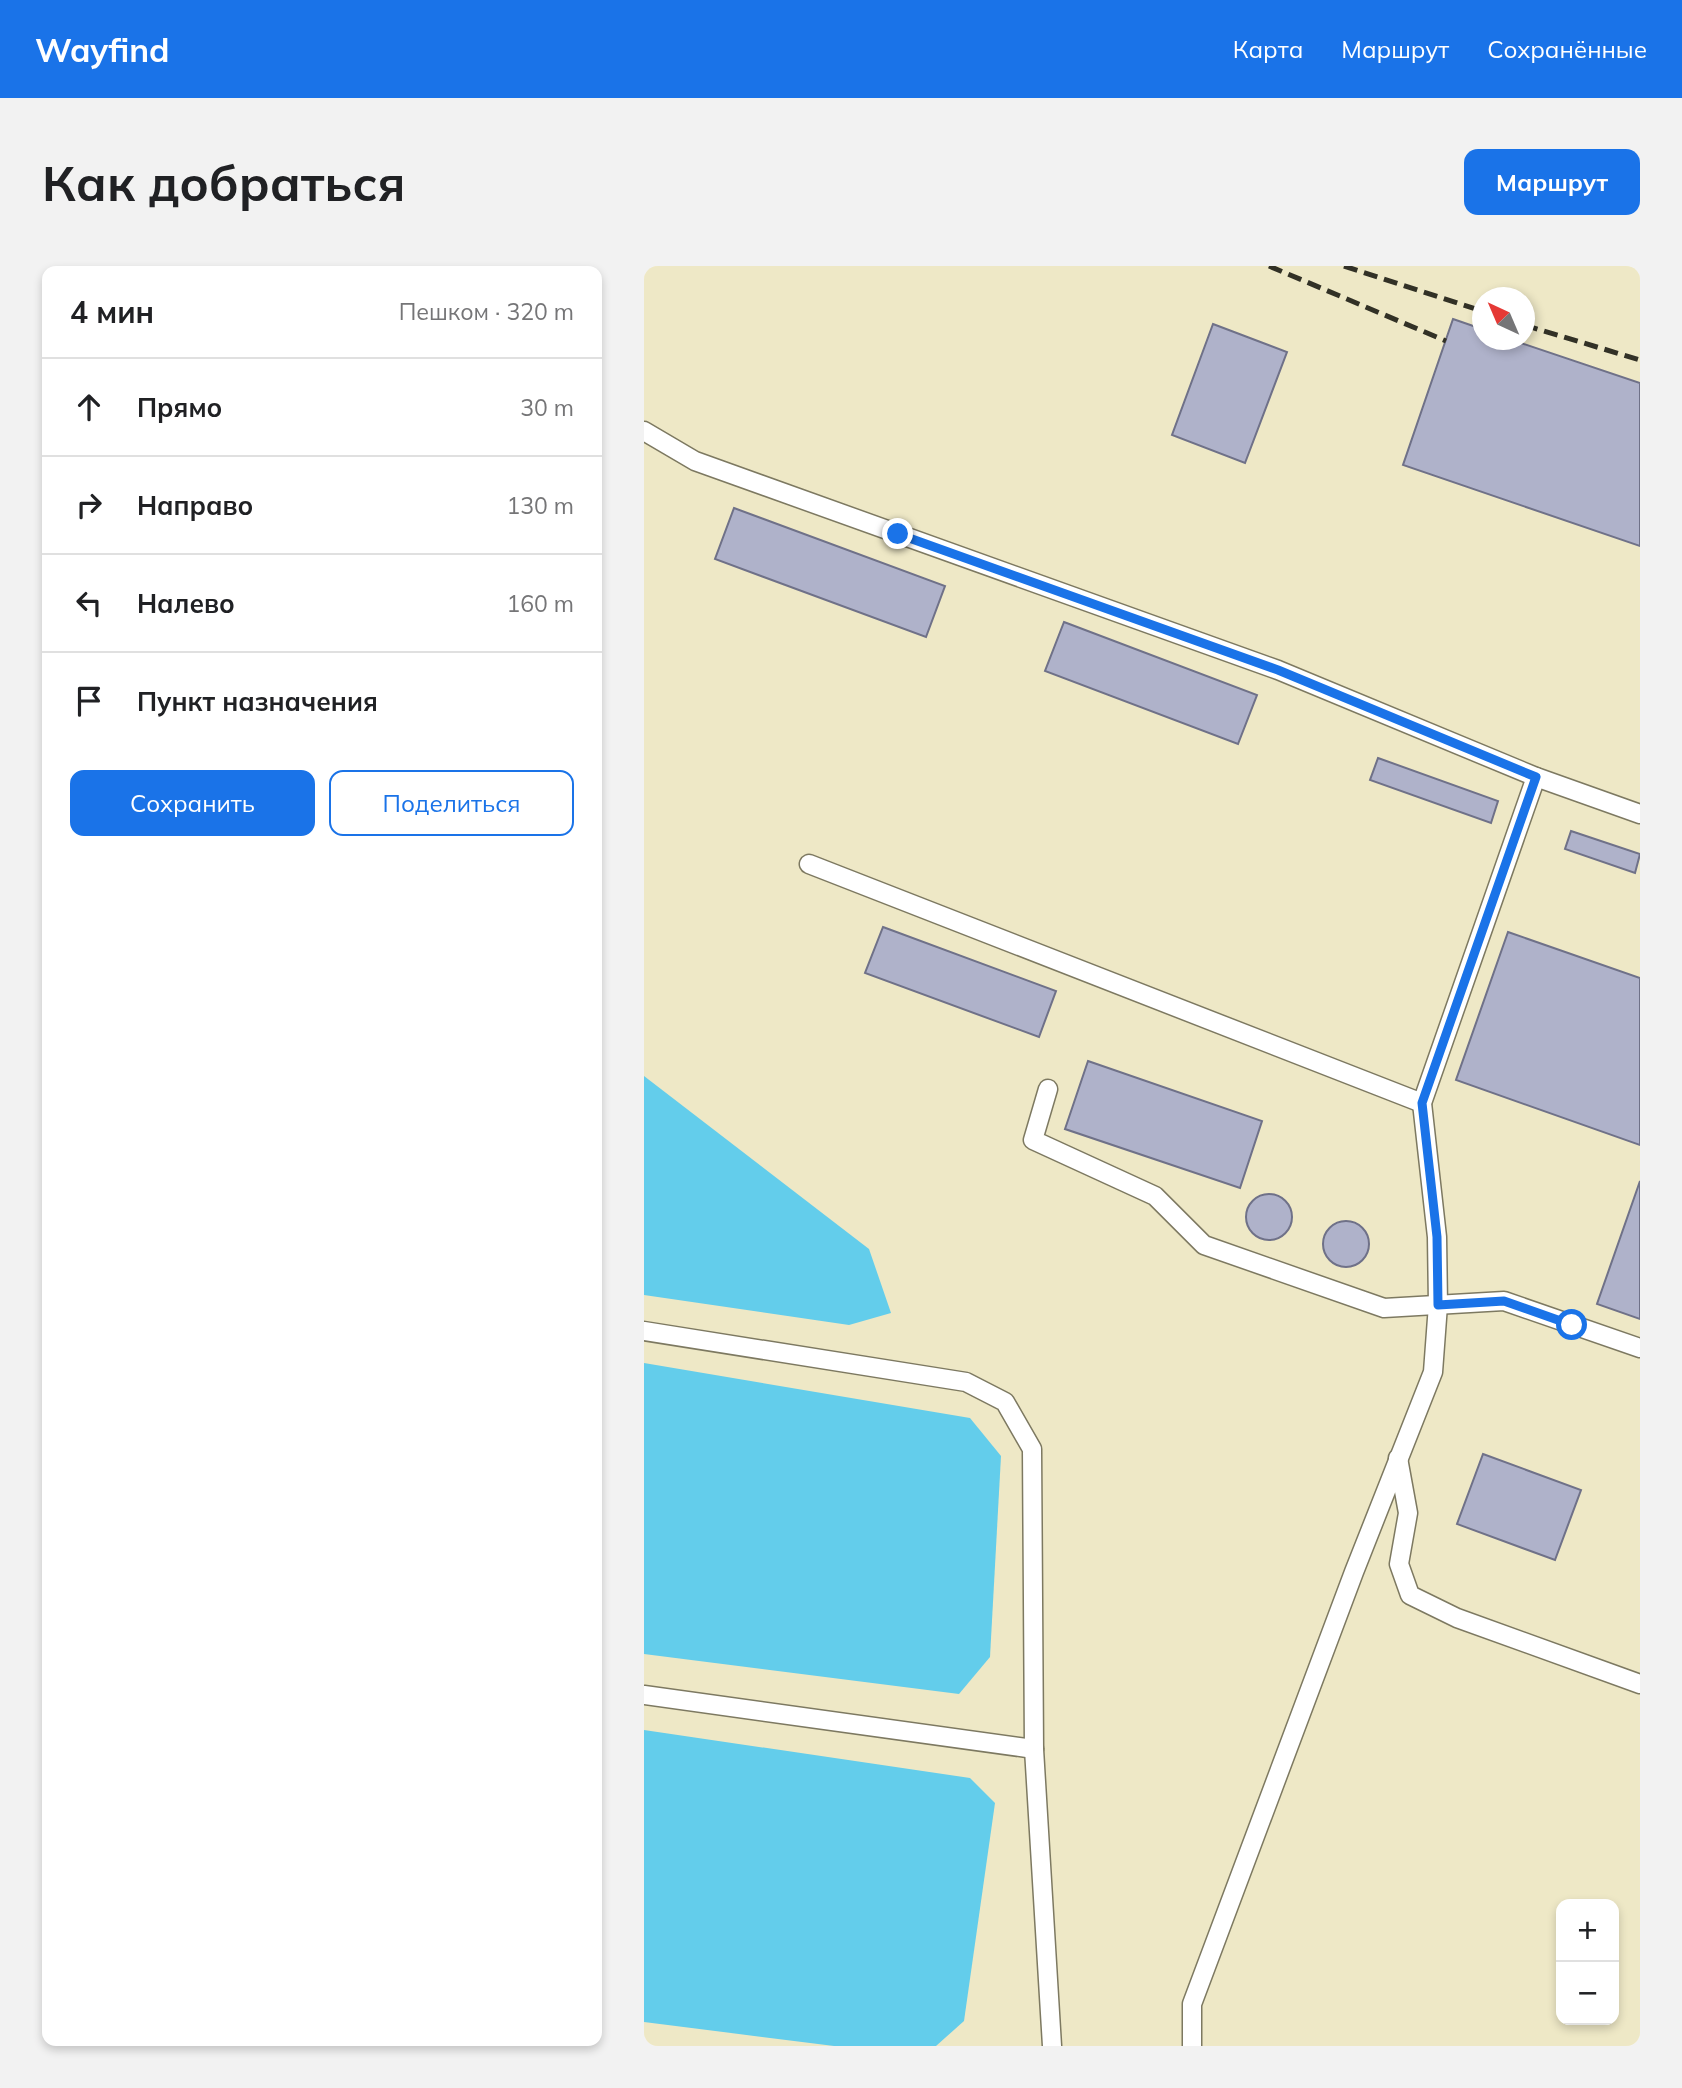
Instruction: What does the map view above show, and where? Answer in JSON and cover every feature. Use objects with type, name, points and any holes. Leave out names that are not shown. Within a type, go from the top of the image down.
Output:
[{"type":"lane","points":[[644,431],[695,461],[1278,670],[1536,777],[1640,814]]},
{"type":"lane","points":[[1192,2046],[1192,2004],[1433,1372],[1438,1305],[1437,1237],[1422,1103],[1536,777]]},
{"type":"lane","points":[[809,864],[1422,1103]]},
{"type":"lane","points":[[1048,1089],[1033,1140],[1155,1196],[1203,1245],[1384,1308],[1504,1301],[1640,1348]]},
{"type":"lane","points":[[644,1332],[966,1382],[1005,1402],[1032,1449],[1034,1749],[1052,2046]]},
{"type":"lane","points":[[1398,1458],[1408,1513],[1399,1564],[1410,1595],[1457,1618],[1640,1684]]},
{"type":"lane","points":[[644,1695],[1034,1749]]},
{"type":"shaded area","points":[[644,266],[1628,266],[1640,269],[1640,2046],[644,2046]]},
{"type":"water","points":[[644,1076],[869,1249],[891,1313],[849,1325],[644,1295]]},
{"type":"water","points":[[644,1363],[970,1418],[1001,1456],[990,1657],[959,1694],[644,1654]]},
{"type":"water","points":[[644,1730],[970,1778],[995,1803],[964,2021],[936,2046],[834,2046],[644,2022]]},
{"type":"building","points":[[1453,319],[1472,326],[1472,350],[1535,350],[1535,348],[1640,383],[1640,546],[1403,465]]},
{"type":"building","points":[[1213,324],[1287,352],[1245,463],[1172,435]]},
{"type":"building","points":[[734,508],[945,586],[926,637],[715,559]]},
{"type":"building","points":[[1064,622],[1257,695],[1238,744],[1045,671]]},
{"type":"building","points":[[1378,758],[1498,801],[1491,823],[1370,780]]},
{"type":"building","points":[[1571,831],[1640,854],[1635,873],[1565,849]]},
{"type":"building","points":[[883,927],[1056,991],[1039,1037],[865,973]]},
{"type":"building","points":[[1508,932],[1640,978],[1640,1145],[1456,1080]]},
{"type":"building","points":[[1088,1061],[1262,1121],[1240,1188],[1065,1129]]},
{"type":"building","points":[[1640,1181],[1640,1319],[1597,1304]]},
{"type":"building","points":[[1269,1194],[1285,1201],[1292,1217],[1285,1233],[1269,1240],[1253,1233],[1246,1217],[1253,1201]]},
{"type":"building","points":[[1346,1221],[1362,1228],[1369,1244],[1362,1260],[1346,1267],[1330,1260],[1323,1244],[1330,1228]]},
{"type":"building","points":[[1483,1454],[1581,1490],[1555,1560],[1457,1524]]},
{"type":"railway","points":[[1269,266],[1446,341]]},
{"type":"railway","points":[[1344,266],[1472,308]]},
{"type":"railway","points":[[1535,328],[1640,360]]},
{"type":"route","points":[[898,534],[1278,670],[1536,777],[1422,1103],[1437,1237],[1438,1305],[1504,1301],[1572,1325]]}]
